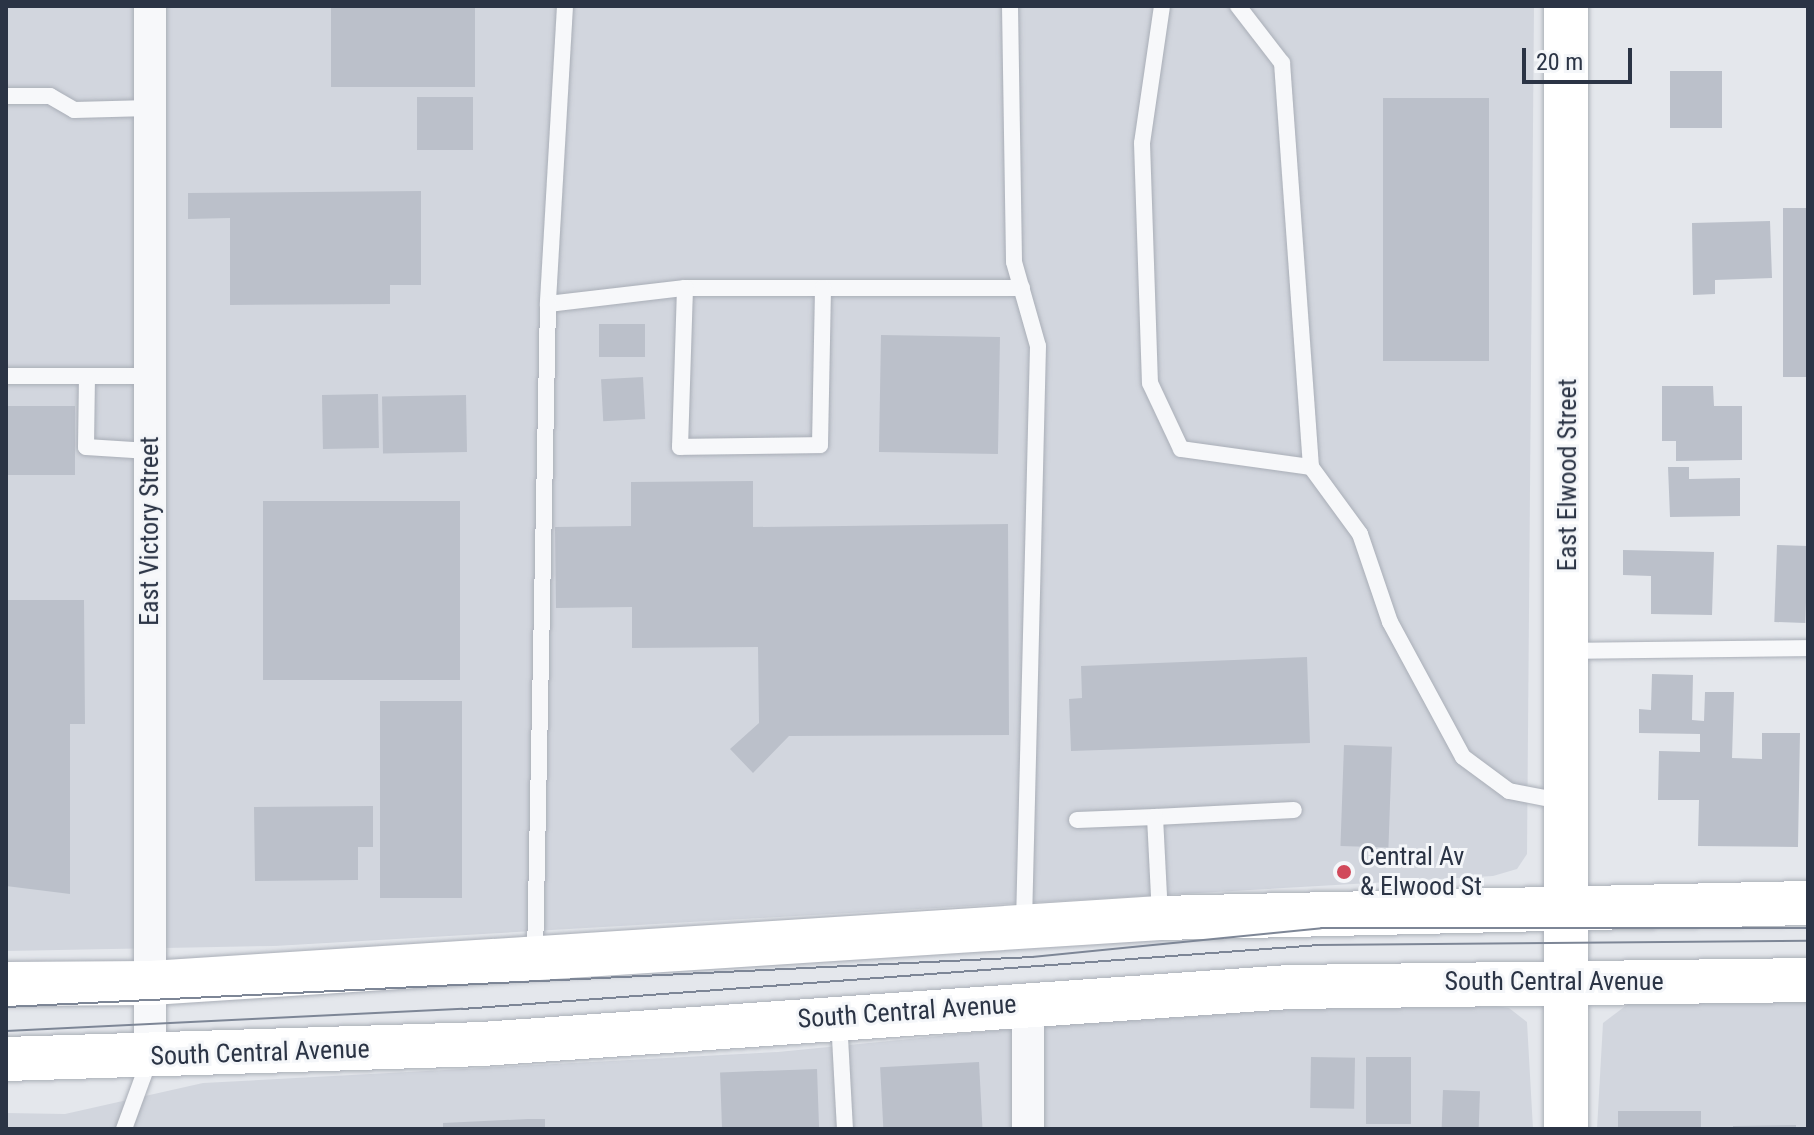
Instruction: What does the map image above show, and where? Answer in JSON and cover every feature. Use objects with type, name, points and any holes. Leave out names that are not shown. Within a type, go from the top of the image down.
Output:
[{"type":"main road","name":"East Elwood Street","points":[[1566,6],[1570,803],[1566,1129]]},
{"type":"main road","name":"South Central Avenue","points":[[6,1059],[482,1044],[1028,1002],[1569,944],[1808,903]]},
{"type":"main road","name":"South Central Avenue","points":[[6,984],[151,983],[1160,918],[1569,944],[1808,980]]},
{"type":"street","name":"East Victory Street","points":[[150,6],[150,1056]]},
{"type":"street","points":[[1028,1002],[1028,1129]]},
{"type":"lane","points":[[535,957],[548,304],[565,6]]},
{"type":"lane","points":[[1010,6],[1014,262],[1038,346],[1024,926]]},
{"type":"lane","points":[[1162,6],[1142,143],[1150,383],[1181,449],[1311,467]]},
{"type":"lane","points":[[1238,6],[1282,63],[1311,467],[1360,534],[1390,622],[1463,757],[1509,791],[1570,803]]},
{"type":"lane","points":[[6,96],[50,96],[74,110],[150,108]]},
{"type":"lane","points":[[548,304],[685,288],[1022,288]]},
{"type":"lane","points":[[685,288],[680,447],[820,445],[823,288]]},
{"type":"lane","points":[[6,376],[150,376]]},
{"type":"lane","points":[[87,376],[86,447],[149,451]]},
{"type":"lane","points":[[1568,651],[1808,648]]},
{"type":"lane","points":[[1077,820],[1294,810]]},
{"type":"lane","points":[[1155,817],[1160,918]]},
{"type":"lane","points":[[839,1017],[845,1129]]},
{"type":"lane","points":[[124,1129],[150,1056]]},
{"type":"shaded area","points":[[6,6],[1534,6],[1527,854],[1517,869],[1493,876],[274,946],[6,951]]},
{"type":"shaded area","points":[[1808,1000],[1808,1129],[1597,1129],[1603,1023],[1632,1001]]},
{"type":"shaded area","points":[[1484,1004],[1509,1008],[1527,1022],[1533,1129],[6,1129],[6,1113],[65,1114],[203,1083],[778,1052],[1182,1012]]},
{"type":"building","points":[[331,6],[475,6],[475,87],[331,87]]},
{"type":"building","points":[[1670,71],[1722,71],[1722,128],[1670,128]]},
{"type":"building","points":[[417,97],[473,97],[473,150],[417,150]]},
{"type":"building","points":[[1383,98],[1489,98],[1489,361],[1383,361]]},
{"type":"building","points":[[421,191],[421,285],[390,285],[390,304],[230,305],[230,218],[188,219],[188,193]]},
{"type":"building","points":[[1783,208],[1808,208],[1808,377],[1783,377]]},
{"type":"building","points":[[1770,221],[1772,278],[1715,280],[1715,294],[1693,295],[1692,223]]},
{"type":"building","points":[[599,324],[645,324],[645,357],[599,357]]},
{"type":"building","points":[[881,335],[1000,337],[998,454],[879,452]]},
{"type":"building","points":[[643,377],[645,419],[603,421],[601,379]]},
{"type":"building","points":[[1662,386],[1713,386],[1714,406],[1742,406],[1742,460],[1676,461],[1676,441],[1662,441]]},
{"type":"building","points":[[378,394],[379,448],[323,449],[322,395]]},
{"type":"building","points":[[466,395],[467,452],[383,453],[382,396]]},
{"type":"building","points":[[6,406],[75,406],[75,475],[6,475]]},
{"type":"building","points":[[1668,467],[1689,467],[1689,479],[1740,478],[1740,516],[1670,517]]},
{"type":"building","points":[[753,481],[753,527],[1008,524],[1009,735],[789,736],[753,773],[730,749],[759,723],[758,647],[632,648],[632,607],[556,608],[555,527],[631,526],[631,482]]},
{"type":"building","points":[[263,501],[460,501],[460,680],[263,680]]},
{"type":"building","points":[[1777,545],[1808,546],[1805,623],[1774,622]]},
{"type":"building","points":[[1623,550],[1714,552],[1712,615],[1651,614],[1651,576],[1623,575]]},
{"type":"building","points":[[6,600],[84,600],[85,724],[70,724],[70,894],[6,886]]},
{"type":"building","points":[[1307,657],[1310,743],[1071,751],[1069,699],[1082,698],[1081,666]]},
{"type":"building","points":[[1652,674],[1693,675],[1692,720],[1704,721],[1705,692],[1734,692],[1732,758],[1762,759],[1762,733],[1800,733],[1798,847],[1698,846],[1699,800],[1658,800],[1659,751],[1700,752],[1700,734],[1639,733],[1639,709],[1651,710]]},
{"type":"building","points":[[380,701],[462,701],[462,898],[380,898]]},
{"type":"building","points":[[1344,745],[1392,747],[1388,848],[1340,846]]},
{"type":"building","points":[[373,806],[373,847],[358,847],[358,880],[255,881],[254,807]]},
{"type":"building","points":[[1311,1057],[1355,1058],[1354,1109],[1310,1108]]},
{"type":"building","points":[[1366,1057],[1411,1057],[1411,1124],[1366,1124]]},
{"type":"building","points":[[979,1062],[983,1129],[883,1129],[880,1067]]},
{"type":"building","points":[[817,1069],[819,1129],[722,1129],[720,1072]]},
{"type":"building","points":[[1443,1090],[1480,1091],[1479,1129],[1442,1129]]},
{"type":"building","points":[[1618,1111],[1701,1111],[1701,1129],[1618,1129]]},
{"type":"building","points":[[545,1119],[545,1129],[443,1129],[443,1123]]},
{"type":"building","points":[[1796,1125],[1796,1129],[1733,1129],[1733,1126]]},
{"type":"tram line","points":[[6,1007],[1033,957],[1321,928],[1808,928]]},
{"type":"tram line","points":[[6,1031],[462,1009],[1319,945],[1808,941]]},
{"type":"place","name":"Central Av & Elwood St","points":[[1344,872]]}]
